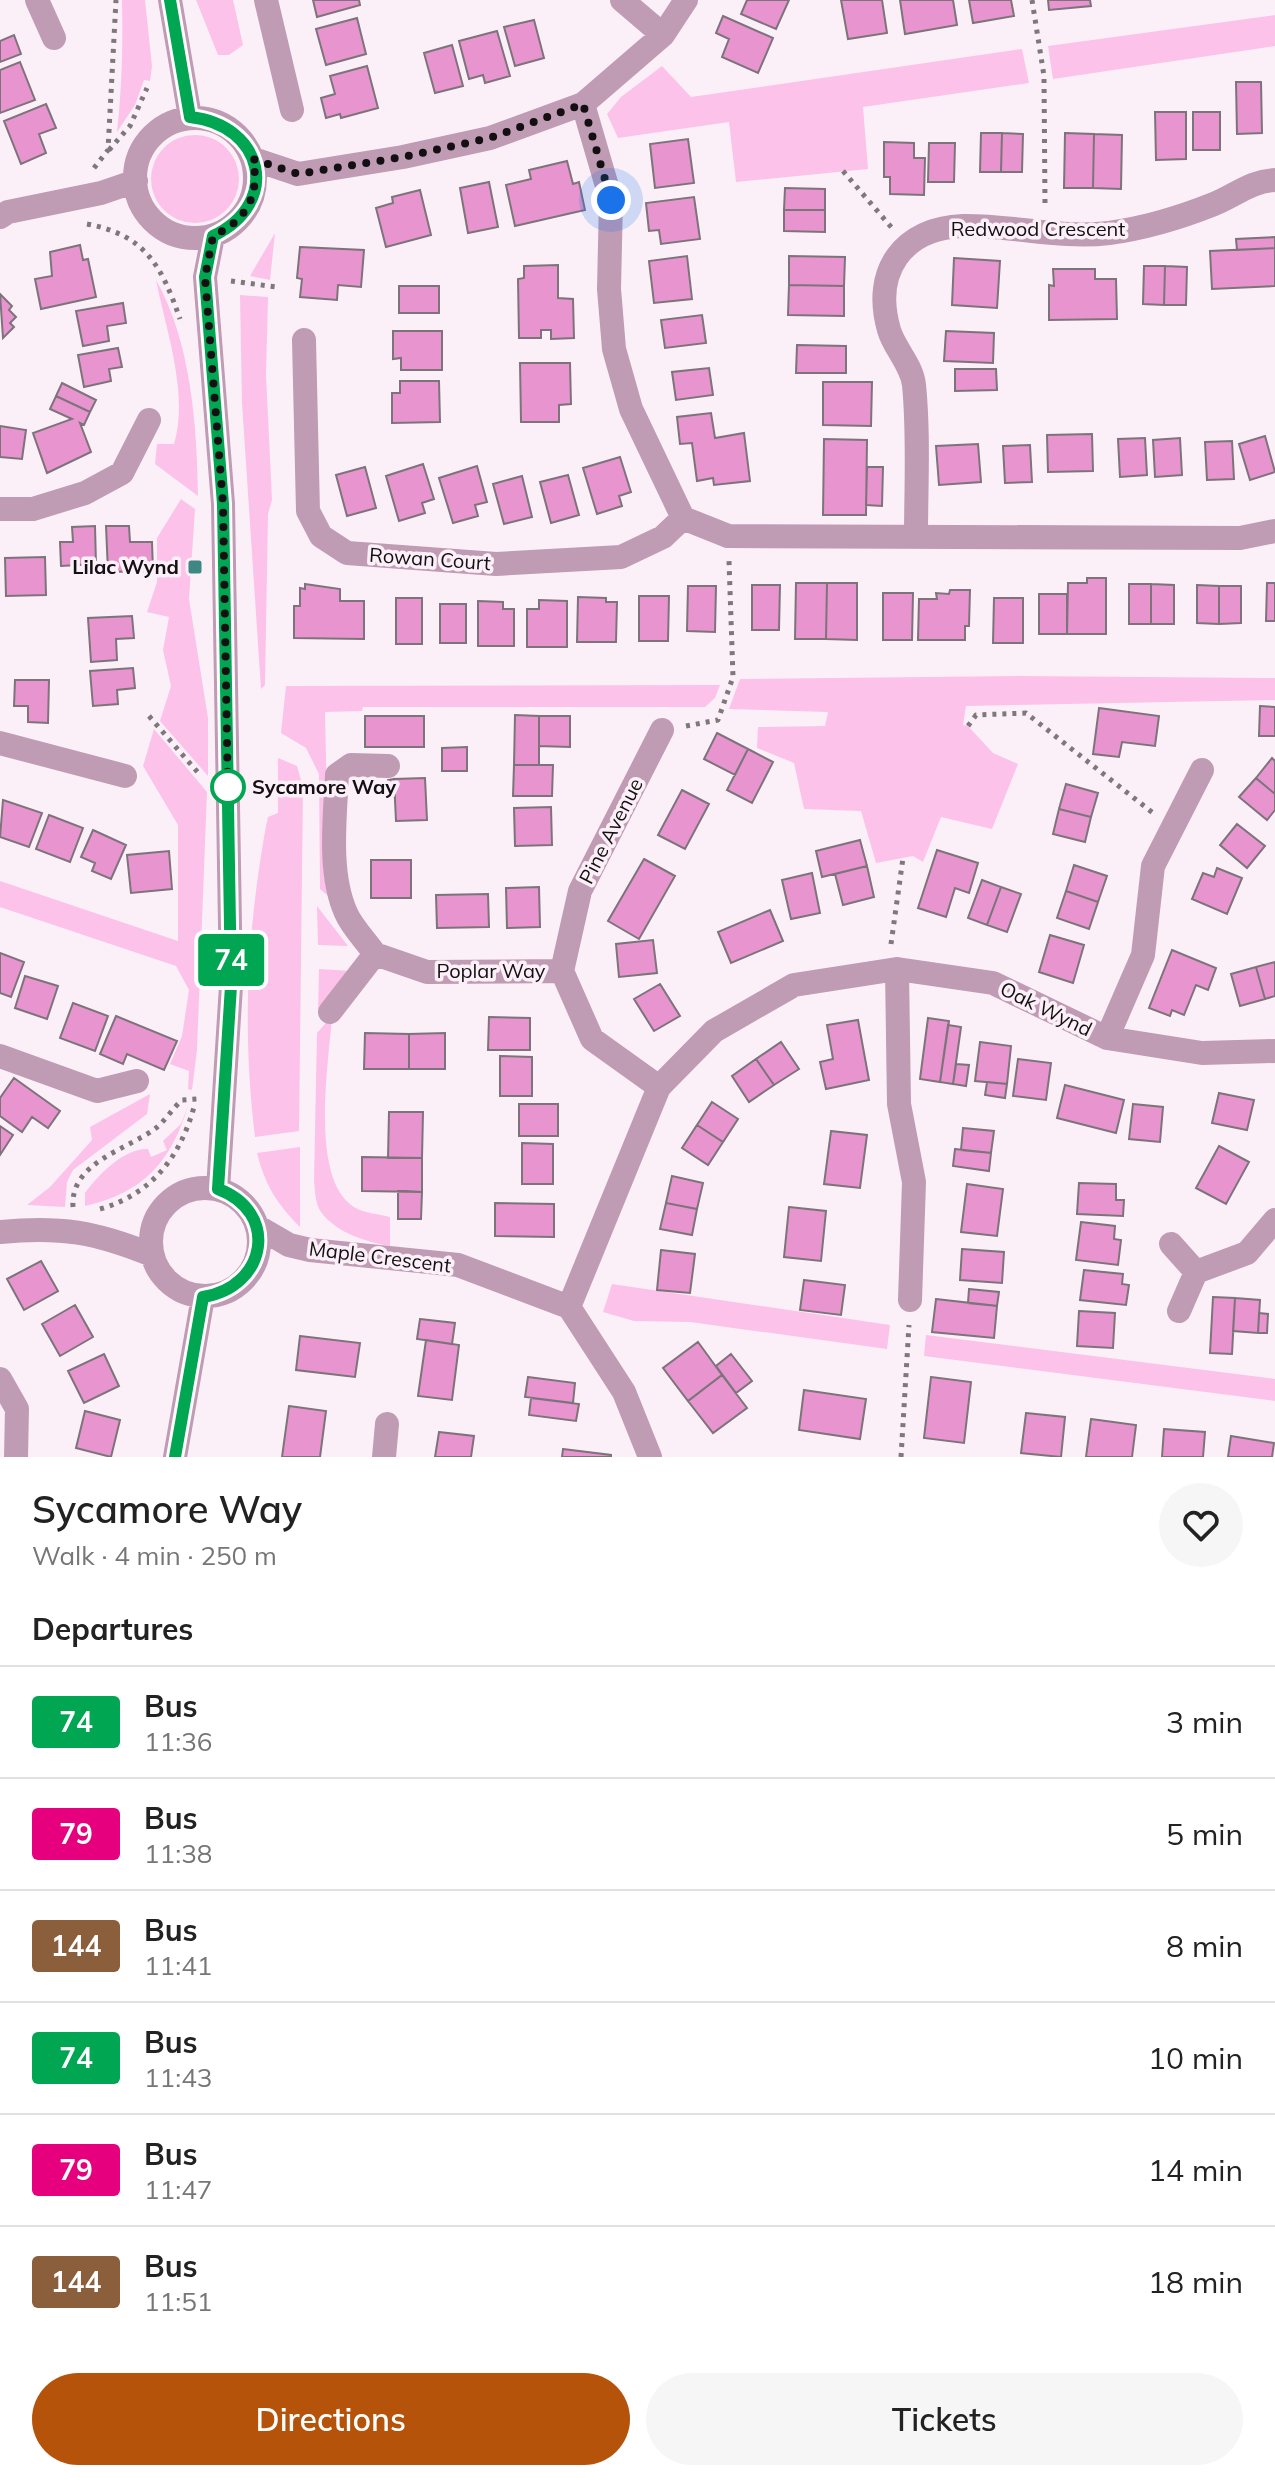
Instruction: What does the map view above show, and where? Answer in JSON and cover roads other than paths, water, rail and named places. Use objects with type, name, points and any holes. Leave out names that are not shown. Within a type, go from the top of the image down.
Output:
[{"type":"street","points":[[37,0],[54,38]]},
{"type":"street","points":[[170,0],[190,117]]},
{"type":"street","points":[[266,0],[292,110]]},
{"type":"street","points":[[622,0],[663,35]]},
{"type":"street","points":[[253,159],[298,174],[403,157],[490,138],[583,104],[663,35],[686,0]]},
{"type":"street","points":[[583,104],[611,200],[609,289],[614,349],[631,409],[683,518],[728,536],[1240,538],[1275,531]]},
{"type":"street","points":[[190,117],[210,119],[229,127],[243,141],[253,159],[256,178],[249,205],[230,228],[213,236],[194,238],[158,226],[145,211],[136,181],[139,157],[147,142],[166,126],[190,117]]},
{"type":"street","name":"Redwood Crescent","points":[[916,537],[914,381],[889,329],[886,293],[895,256],[905,244],[921,234],[962,226],[1105,234],[1159,225],[1217,202],[1256,181],[1275,180]]},
{"type":"street","points":[[0,217],[8,212],[101,193],[136,181]]},
{"type":"street","points":[[213,236],[205,277],[223,504],[231,986],[218,1189]]},
{"type":"street","name":"Rowan Court","points":[[304,340],[308,511],[321,536],[347,553],[496,564],[621,557],[663,537],[683,518]]},
{"type":"street","points":[[0,509],[33,509],[85,493],[122,473],[149,420]]},
{"type":"street","name":"Pine Avenue","points":[[562,971],[580,891],[662,730]]},
{"type":"street","points":[[0,743],[125,776]]},
{"type":"street","points":[[330,1012],[375,954],[346,913],[337,869],[337,775],[351,765],[388,766]]},
{"type":"street","points":[[1107,1038],[1143,955],[1153,866],[1202,770]]},
{"type":"street","name":"Poplar Way","points":[[375,954],[427,972],[562,971]]},
{"type":"street","points":[[897,969],[899,1104],[914,1182],[910,1300]]},
{"type":"street","name":"Oak Wynd","points":[[569,1307],[659,1087],[714,1031],[794,985],[897,969],[993,983],[1107,1038],[1202,1053],[1275,1051]]},
{"type":"street","points":[[562,971],[592,1039],[659,1087]]},
{"type":"street","points":[[0,1056],[97,1091],[137,1081]]},
{"type":"street","points":[[218,1189],[236,1197],[258,1227],[258,1255],[243,1282],[222,1294],[203,1297],[173,1286],[156,1267],[152,1255],[153,1224],[167,1203],[187,1191],[218,1189]]},
{"type":"street","points":[[1179,1311],[1196,1272],[1247,1253],[1275,1220]]},
{"type":"street","name":"Maple Crescent","points":[[258,1227],[289,1245],[310,1250],[458,1265],[569,1307]]},
{"type":"street","points":[[0,1232],[62,1228],[115,1240],[152,1255]]},
{"type":"street","points":[[1171,1244],[1196,1272]]},
{"type":"street","points":[[175,1457],[203,1297]]},
{"type":"street","points":[[569,1307],[624,1392],[650,1457]]},
{"type":"street","points":[[0,1379],[17,1409],[16,1457]]},
{"type":"street","points":[[384,1457],[387,1424]]},
{"type":"place","name":"Lilac Wynd","points":[[195,567]]},
{"type":"place","name":"Sycamore Way","points":[[228,787]]}]
